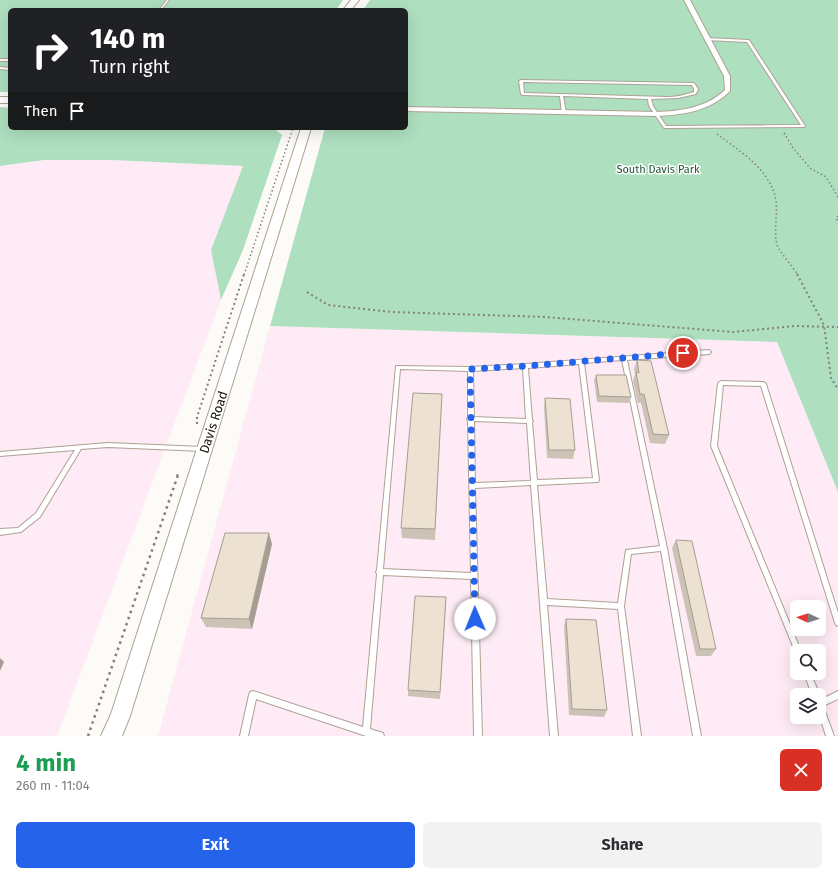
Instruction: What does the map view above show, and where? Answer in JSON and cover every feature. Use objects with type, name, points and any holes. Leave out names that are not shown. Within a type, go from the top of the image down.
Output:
[{"type":"street","points":[[408,109],[656,114],[685,111],[702,107],[719,100],[728,90],[727,76],[687,0]]},
{"type":"street","name":"Davis Road","points":[[116,736],[120,716],[305,130]]},
{"type":"street","name":"Davis Road","points":[[111,736],[120,716]]},
{"type":"lane","points":[[162,8],[168,0]]},
{"type":"lane","points":[[649,98],[656,114],[665,127],[803,126],[748,41],[707,39]]},
{"type":"lane","points":[[521,81],[693,84],[696,89],[695,93],[680,98],[560,95],[522,94],[521,81]]},
{"type":"lane","points":[[560,95],[564,113]]},
{"type":"lane","points":[[366,732],[398,367],[470,369],[709,352]]},
{"type":"lane","points":[[624,358],[664,548],[697,736]]},
{"type":"lane","points":[[472,486],[596,480],[581,362]]},
{"type":"lane","points":[[526,366],[554,736]]},
{"type":"lane","points":[[470,369],[478,736]]},
{"type":"lane","points":[[795,644],[714,446],[721,383],[764,384],[838,623]]},
{"type":"lane","points":[[470,419],[530,421]]},
{"type":"lane","points":[[0,454],[108,445],[204,449]]},
{"type":"lane","points":[[0,532],[19,530],[38,515],[79,448]]},
{"type":"lane","points":[[637,736],[622,606],[628,552],[664,548]]},
{"type":"lane","points":[[379,572],[474,576]]},
{"type":"lane","points":[[544,602],[622,606]]},
{"type":"lane","points":[[244,736],[253,695],[380,736]]},
{"type":"lane","points":[[826,700],[838,695]]},
{"type":"lane","points":[[826,724],[830,736]]},
{"type":"path","points":[[709,127],[745,155],[766,176],[775,196],[775,234],[778,247],[791,263],[824,325],[831,378],[838,389]]},
{"type":"path","points":[[780,127],[793,148],[810,168],[826,177],[838,197]]},
{"type":"path","points":[[197,424],[197,417],[292,130]]},
{"type":"path","points":[[838,216],[836,218],[838,221]]},
{"type":"path","points":[[307,292],[328,305],[344,308],[392,312],[545,317],[733,332],[795,326],[824,325],[838,327]]},
{"type":"path","points":[[88,736],[179,472]]},
{"type":"shaded area","points":[[44,160],[111,160],[243,166],[211,250],[221,300],[57,736],[0,736],[0,166]]},
{"type":"shaded area","points":[[270,326],[777,342],[838,492],[838,736],[158,736]]},
{"type":"green space","points":[[0,0],[343,0],[337,8],[8,8],[8,92],[0,92]]},
{"type":"green space","name":"South Davis Park","points":[[370,0],[838,0],[838,492],[777,342],[270,326],[324,130],[408,130],[408,8],[364,8]]},
{"type":"green space","points":[[0,107],[8,108],[8,130],[276,130],[282,135],[243,250],[221,300],[211,250],[243,166],[111,160],[44,160],[0,166]]},
{"type":"building","points":[[637,360],[651,361],[669,435],[653,434],[644,394],[640,394],[636,372],[639,373]]},
{"type":"building","points":[[596,375],[626,375],[631,397],[599,396]]},
{"type":"building","points":[[413,393],[442,394],[435,529],[401,528]]},
{"type":"building","points":[[545,398],[570,399],[575,450],[549,450]]},
{"type":"building","points":[[225,533],[269,533],[249,619],[201,618]]},
{"type":"building","points":[[676,540],[692,541],[716,649],[700,649]]},
{"type":"building","points":[[415,596],[446,597],[440,692],[408,690]]},
{"type":"building","points":[[566,619],[596,620],[607,710],[572,709]]},
{"type":"route","points":[[475,619],[470,369],[581,362],[683,353]]}]
